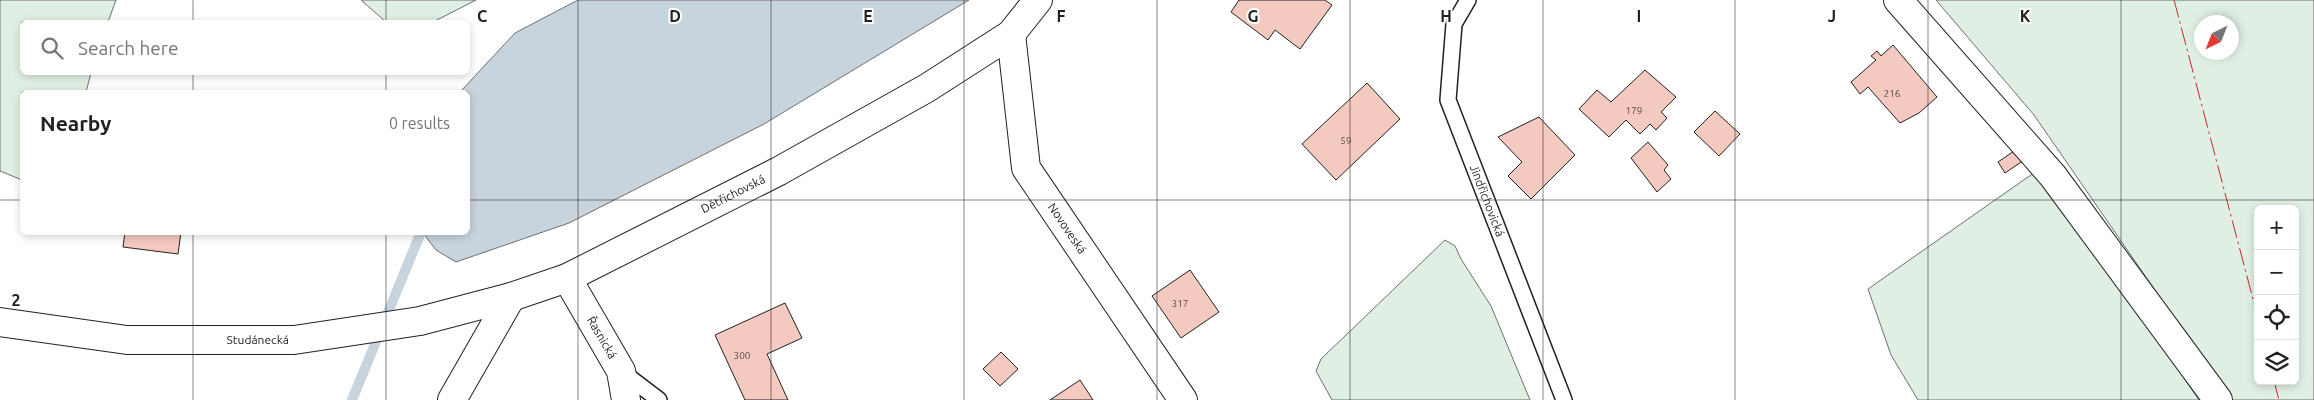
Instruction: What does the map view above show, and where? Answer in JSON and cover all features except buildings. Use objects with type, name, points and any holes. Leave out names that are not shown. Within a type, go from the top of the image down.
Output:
[{"type":"street","name":"Dětřichovská","points":[[511,297],[567,278],[780,171],[927,88],[1011,34],[1038,0]]},
{"type":"street","points":[[1898,0],[2053,176],[2218,400]]},
{"type":"street","name":"Novoveská","points":[[1011,34],[1026,168],[1183,400]]},
{"type":"street","name":"Řasnická","points":[[567,278],[621,371],[626,400]]},
{"type":"street","points":[[452,400],[511,297]]},
{"type":"street","name":"Studánecká","points":[[0,322],[126,340],[294,340],[420,321],[511,297]]},
{"type":"lane","name":"Jindřichovická","points":[[1468,0],[1454,24],[1448,100],[1564,400]]},
{"type":"lane","points":[[621,371],[659,400]]},
{"type":"green space","points":[[0,0],[116,0],[109,20],[20,20],[20,75],[90,75],[87,90],[20,90],[20,179],[0,171]]},
{"type":"green space","points":[[361,0],[476,0],[437,20],[384,20]]},
{"type":"green space","points":[[1936,0],[2314,0],[2314,400],[2231,400],[2034,115]]},
{"type":"green space","points":[[2038,170],[2080,227],[2199,400],[1918,400],[1891,355],[1868,289]]},
{"type":"green space","points":[[1445,240],[1455,246],[1461,259],[1491,306],[1530,400],[1332,400],[1316,371],[1321,359]]},
{"type":"shaded area","points":[[578,0],[969,0],[764,124],[569,223],[456,262],[436,250],[425,235],[470,235],[470,90],[462,90],[515,33]]},
{"type":"waterway","points":[[352,400],[420,235]]},
{"type":"power","points":[[2174,0],[2254,303]]},
{"type":"power","points":[[2275,385],[2279,400]]}]
